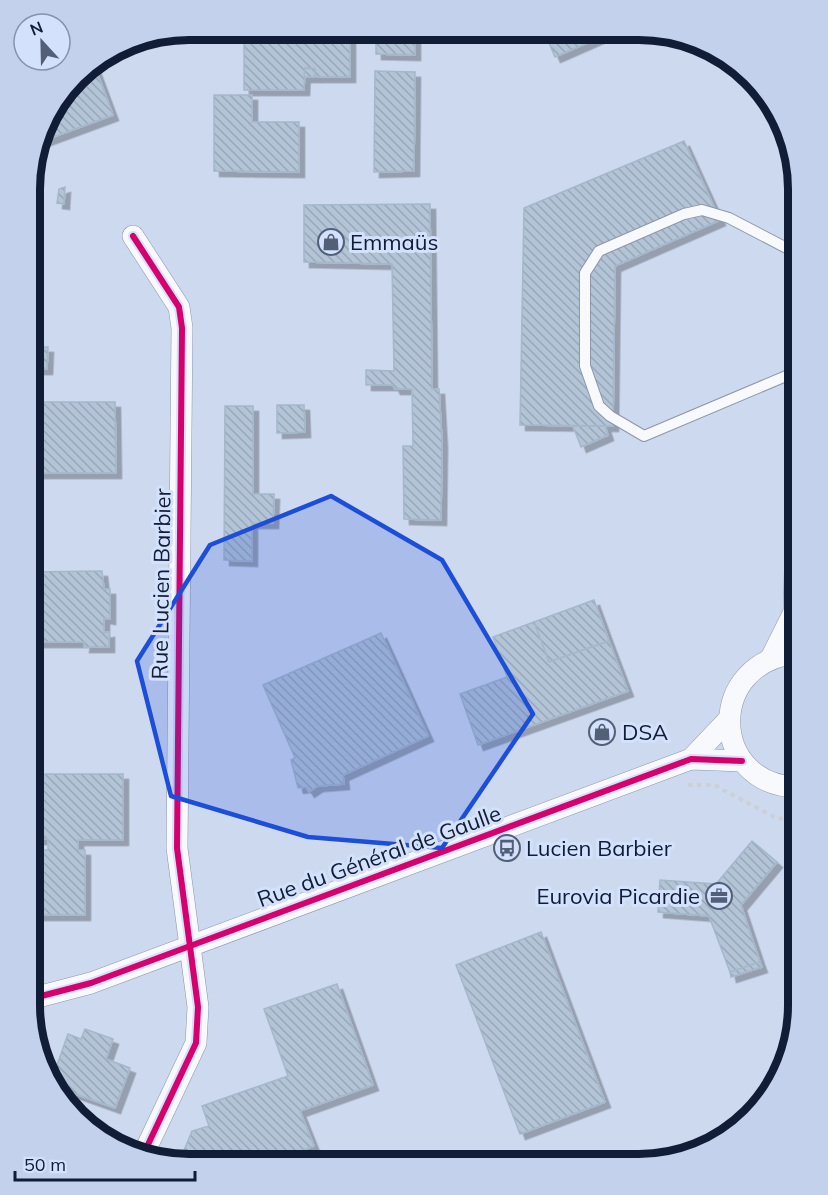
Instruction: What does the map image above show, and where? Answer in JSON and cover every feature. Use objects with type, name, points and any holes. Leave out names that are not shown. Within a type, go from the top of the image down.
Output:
[{"type":"street","name":"Rue Lucien Barbier","points":[[134,236],[179,307],[182,328],[177,849],[198,1007],[196,1043],[147,1148]]},
{"type":"street","points":[[771,658],[787,630]]},
{"type":"street","points":[[787,655],[771,658],[751,670],[736,689],[729,719],[732,742],[742,760],[759,777],[787,787]]},
{"type":"street","name":"Rue du Général de Gaulle","points":[[692,759],[729,719]]},
{"type":"street","name":"Rue du Général de Gaulle","points":[[40,996],[91,983],[692,759],[742,760]]},
{"type":"lane","points":[[788,249],[729,218],[702,210],[684,214],[599,251],[585,273],[585,366],[599,406],[610,416],[644,436],[788,375]]},
{"type":"path","points":[[678,785],[714,785],[778,819],[787,817]]},
{"type":"highlighted area","points":[[331,496],[442,560],[533,714],[442,848],[308,837],[171,796],[137,661],[210,545]]},
{"type":"building","points":[[415,40],[415,55],[376,54],[376,41]]},
{"type":"building","points":[[548,40],[594,40],[555,57]]},
{"type":"building","points":[[244,41],[350,41],[350,77],[315,77],[315,69],[305,68],[304,90],[244,90]]},
{"type":"building","points":[[305,68],[315,69],[315,77],[304,77]]},
{"type":"building","points":[[375,71],[415,72],[414,171],[374,172]]},
{"type":"building","points":[[97,73],[113,115],[50,138],[66,107],[78,91]]},
{"type":"building","points":[[214,95],[252,95],[252,122],[299,122],[299,172],[214,171]]},
{"type":"building","points":[[684,141],[720,220],[615,266],[613,426],[520,425],[524,208]]},
{"type":"building","points":[[65,187],[64,204],[57,203],[59,189]]},
{"type":"building","points":[[430,204],[432,389],[439,389],[442,442],[441,520],[404,519],[403,446],[413,446],[412,389],[395,389],[393,385],[366,385],[366,370],[394,371],[392,264],[304,262],[304,205]]},
{"type":"building","points":[[40,347],[48,347],[47,369],[40,369]]},
{"type":"building","points":[[40,402],[115,402],[116,473],[40,473]]},
{"type":"building","points":[[277,405],[304,405],[305,432],[277,433]]},
{"type":"building","points":[[225,406],[253,406],[253,494],[274,494],[273,523],[252,523],[252,561],[224,560]]},
{"type":"building","points":[[573,426],[605,426],[608,435],[581,447]]},
{"type":"building","points":[[102,571],[104,589],[110,589],[110,619],[104,618],[104,633],[109,632],[109,647],[84,647],[85,642],[40,642],[40,572]]},
{"type":"building","points":[[594,600],[609,641],[549,662],[534,622]]},
{"type":"building","points":[[534,622],[549,662],[609,641],[628,691],[478,745],[460,694],[507,677],[493,637]]},
{"type":"building","points":[[381,633],[428,736],[343,775],[344,784],[318,786],[309,792],[306,787],[298,788],[291,760],[295,758],[263,685]]},
{"type":"building","points":[[40,774],[123,774],[123,840],[78,840],[78,850],[85,850],[85,915],[40,915],[40,850],[48,850],[48,839],[40,839]]},
{"type":"building","points":[[752,841],[777,862],[741,905],[760,962],[730,972],[709,916],[658,912],[660,880],[716,884]]},
{"type":"building","points":[[541,932],[605,1102],[520,1134],[456,965]]},
{"type":"building","points":[[760,962],[762,967],[731,977],[730,972]]},
{"type":"building","points":[[337,984],[373,1085],[300,1111],[314,1146],[293,1154],[183,1154],[192,1131],[209,1126],[202,1106],[288,1076],[264,1009]]},
{"type":"building","points":[[85,1029],[113,1039],[106,1059],[130,1068],[115,1108],[68,1091],[56,1071],[68,1034],[81,1039]]},
{"type":"cycle path","points":[[133,236],[179,307],[182,328],[177,848],[198,1007],[196,1043],[147,1148]]},
{"type":"cycle path","points":[[40,996],[91,983],[691,759],[742,761]]},
{"type":"place","name":"Emmaüs","points":[[331,242]]},
{"type":"place","name":"DSA","points":[[602,732]]},
{"type":"place","name":"Lucien Barbier","points":[[507,848]]},
{"type":"place","name":"Eurovia Picardie","points":[[719,896]]}]
